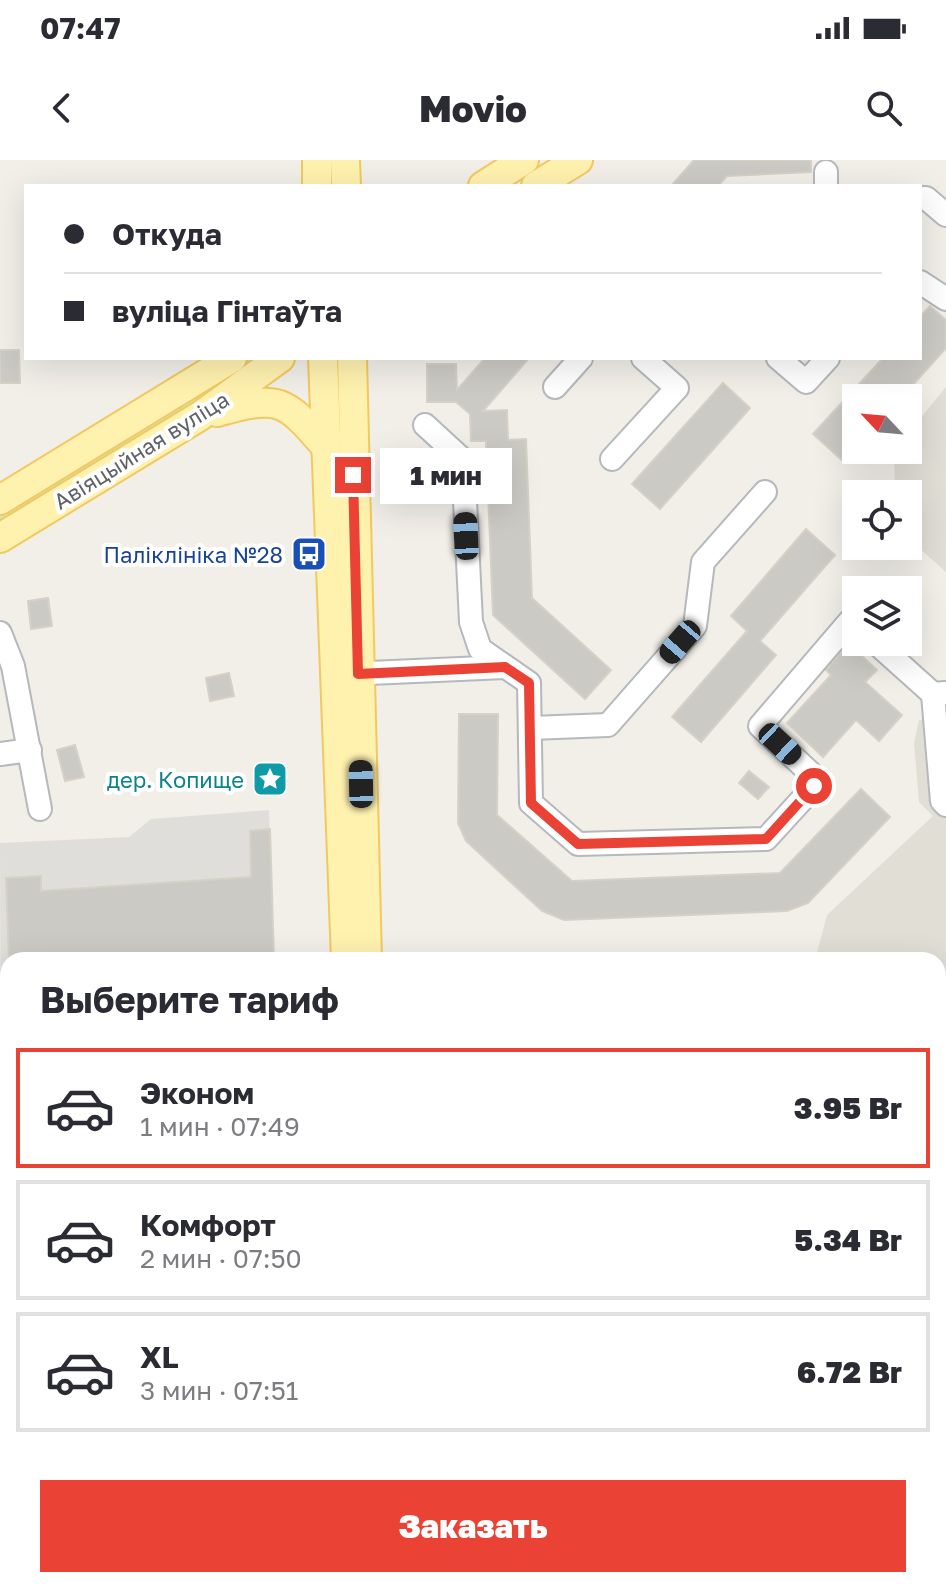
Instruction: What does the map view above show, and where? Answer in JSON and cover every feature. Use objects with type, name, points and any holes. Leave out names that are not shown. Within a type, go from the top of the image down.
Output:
[{"type":"main road","points":[[317,160],[317,184]]},
{"type":"main road","points":[[486,184],[524,160]]},
{"type":"main road","points":[[539,184],[578,160]]},
{"type":"main road","name":"Авіяцыйная вуліца","points":[[0,500],[229,360]]},
{"type":"main road","name":"Авіяцыйная вуліца","points":[[0,538],[200,416],[277,360]]},
{"type":"main road","points":[[323,360],[326,447],[348,674],[366,952]]},
{"type":"main road","points":[[346,952],[352,360]]},
{"type":"main road","points":[[200,416],[268,400],[298,414],[326,447]]},
{"type":"street","points":[[922,198],[946,215]]},
{"type":"street","points":[[922,283],[946,299]]},
{"type":"street","points":[[555,387],[579,360]]},
{"type":"street","points":[[612,459],[677,388],[645,360]]},
{"type":"street","points":[[780,360],[806,382],[826,360]]},
{"type":"street","points":[[425,425],[463,460],[471,622],[480,649],[529,683],[531,803],[578,844],[766,839],[819,781],[760,726],[842,630]]},
{"type":"street","points":[[531,728],[608,725],[695,626],[703,562],[765,492]]},
{"type":"street","points":[[0,633],[13,666],[40,809]]},
{"type":"street","points":[[893,656],[939,693],[942,801],[946,805]]},
{"type":"street","points":[[348,674],[505,667]]},
{"type":"street","points":[[0,754],[30,750]]},
{"type":"shaded area","points":[[946,387],[946,572],[922,551],[922,480],[895,480],[894,464],[922,464],[922,416]]},
{"type":"shaded area","points":[[946,716],[946,952],[817,952],[827,915],[933,816],[919,802],[914,743],[919,720]]},
{"type":"shaded area","points":[[269,810],[274,952],[0,952],[0,843],[129,837],[151,819]]},
{"type":"green space","points":[[239,360],[257,360],[0,527],[0,515]]},
{"type":"building","points":[[694,160],[811,160],[811,172],[727,176],[720,184],[673,184]]},
{"type":"building","points":[[930,306],[946,320],[946,348],[914,384],[859,384],[881,360],[922,360],[922,315]]},
{"type":"building","points":[[0,350],[19,350],[20,383],[0,383]]},
{"type":"building","points":[[483,360],[527,360],[483,411],[507,410],[508,440],[526,439],[532,598],[611,670],[585,699],[493,615],[486,441],[471,441],[470,414],[456,402],[427,402],[427,364],[456,364],[457,390]]},
{"type":"building","points":[[723,383],[750,408],[660,509],[632,484]]},
{"type":"building","points":[[842,403],[842,460],[813,434]]},
{"type":"building","points":[[806,529],[835,555],[760,641],[776,655],[701,742],[672,717],[747,631],[731,616]]},
{"type":"building","points":[[48,598],[52,626],[31,629],[28,601]]},
{"type":"building","points":[[842,652],[842,656],[862,656],[877,670],[865,682],[902,715],[879,741],[856,720],[823,757],[787,723],[831,675],[826,670]]},
{"type":"building","points":[[229,673],[234,696],[210,701],[206,678]]},
{"type":"building","points":[[459,714],[498,714],[497,815],[572,881],[780,873],[861,789],[890,817],[808,903],[787,911],[564,920],[542,911],[466,841],[458,823]]},
{"type":"building","points":[[75,745],[84,777],[65,781],[57,750]]},
{"type":"building","points":[[749,771],[769,787],[758,799],[739,783]]},
{"type":"building","points":[[270,829],[274,952],[9,952],[6,878],[41,876],[41,891],[251,877],[250,831]]},
{"type":"place","name":"Паліклініка №28","points":[[309,554]]},
{"type":"place","name":"дер. Копище","points":[[270,779]]},
{"type":"route","points":[[353,475],[358,674],[505,667],[529,683],[531,803],[578,844],[669,839],[766,839],[814,786]]}]
